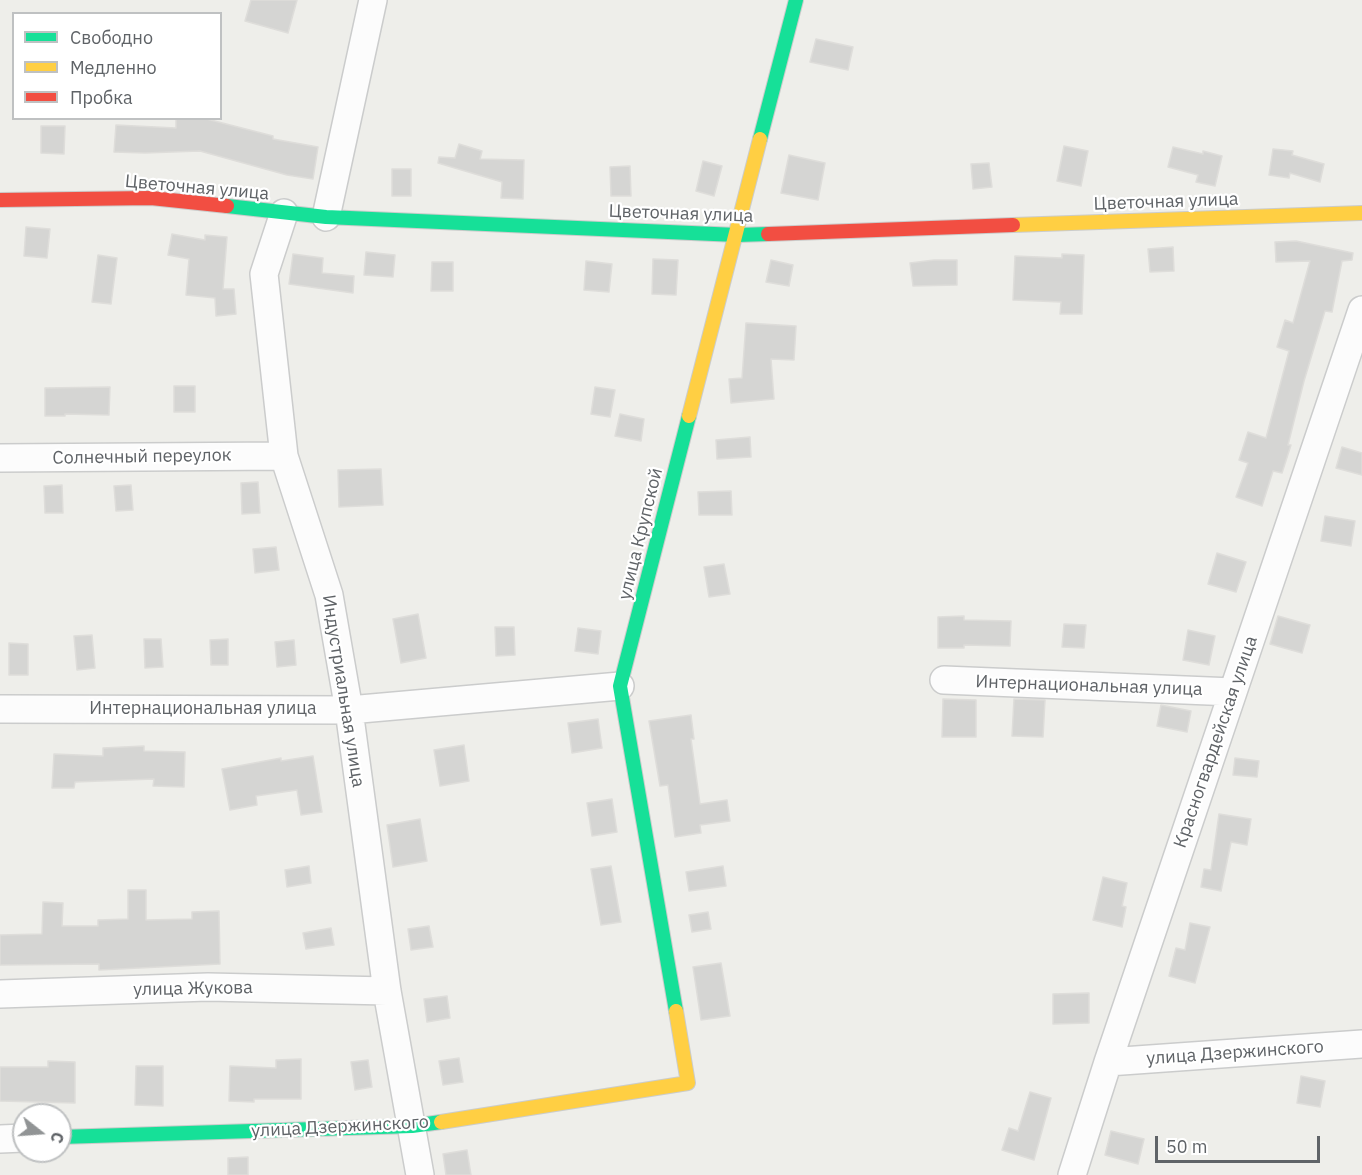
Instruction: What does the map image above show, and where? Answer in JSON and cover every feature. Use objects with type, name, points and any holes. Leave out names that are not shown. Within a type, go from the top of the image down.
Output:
[{"type":"street","points":[[326,217],[373,0]]},
{"type":"street","name":"улица Крупской","points":[[688,1083],[620,686],[796,0]]},
{"type":"street","name":"Цветочная улица","points":[[0,200],[151,198],[326,217],[736,235],[1362,213]]},
{"type":"street","name":"Индустриальная улица","points":[[284,213],[264,274],[284,456],[329,595],[349,710],[387,991],[420,1175]]},
{"type":"street","name":"Красногвардейская улица","points":[[1072,1175],[1362,310]]},
{"type":"street","name":"Солнечный переулок","points":[[0,458],[284,456]]},
{"type":"street","name":"Интернациональная улица","points":[[944,680],[1233,692]]},
{"type":"street","name":"Интернациональная улица","points":[[0,709],[349,710],[620,686]]},
{"type":"street","name":"улица Жукова","points":[[0,994],[208,987],[387,991]]},
{"type":"street","name":"улица Дзержинского","points":[[1108,1062],[1362,1044]]},
{"type":"street","name":"улица Дзержинского","points":[[72,1137],[412,1126],[688,1083]]},
{"type":"building","points":[[251,0],[297,0],[288,33],[245,21]]},
{"type":"building","points":[[816,39],[853,47],[848,70],[810,62]]},
{"type":"building","points":[[176,120],[211,120],[273,136],[273,139],[318,147],[313,179],[287,175],[200,151],[114,152],[116,125],[176,128]]},
{"type":"building","points":[[41,126],[65,126],[64,154],[41,153]]},
{"type":"building","points":[[459,144],[482,151],[480,159],[524,160],[523,199],[501,198],[502,182],[438,163],[439,157],[455,158]]},
{"type":"building","points":[[1064,146],[1088,151],[1081,186],[1057,181]]},
{"type":"building","points":[[1173,147],[1222,156],[1215,186],[1196,182],[1198,175],[1168,167]]},
{"type":"building","points":[[1273,149],[1293,151],[1292,155],[1324,164],[1320,182],[1290,173],[1289,178],[1269,175]]},
{"type":"building","points":[[789,155],[825,163],[818,200],[781,193]]},
{"type":"building","points":[[703,161],[722,166],[714,196],[696,191]]},
{"type":"building","points":[[989,163],[992,187],[973,189],[971,164]]},
{"type":"building","points":[[630,166],[631,196],[611,196],[610,167]]},
{"type":"building","points":[[392,169],[411,169],[411,196],[392,196]]},
{"type":"building","points":[[26,227],[50,229],[47,258],[24,256]]},
{"type":"building","points":[[172,234],[205,240],[205,235],[227,237],[223,289],[234,289],[236,314],[216,316],[215,298],[186,295],[189,259],[168,255]]},
{"type":"building","points":[[1296,241],[1353,253],[1352,260],[1342,261],[1332,312],[1325,311],[1304,381],[1288,445],[1291,445],[1282,473],[1273,471],[1262,506],[1236,497],[1248,463],[1239,460],[1248,432],[1266,438],[1289,351],[1277,347],[1285,320],[1293,323],[1310,261],[1276,262],[1275,242]]},
{"type":"building","points":[[1173,247],[1174,271],[1150,272],[1148,249]]},
{"type":"building","points":[[366,252],[395,255],[393,277],[364,275]]},
{"type":"building","points":[[293,254],[323,258],[322,273],[354,276],[353,293],[289,284]]},
{"type":"building","points":[[1062,254],[1084,255],[1082,314],[1060,314],[1061,302],[1013,300],[1015,256],[1062,258]]},
{"type":"building","points":[[98,255],[117,258],[111,304],[92,302]]},
{"type":"building","points":[[653,259],[678,260],[676,295],[652,294]]},
{"type":"building","points":[[771,260],[793,265],[789,286],[766,282]]},
{"type":"building","points":[[957,260],[957,285],[913,286],[910,263]]},
{"type":"building","points":[[586,261],[612,264],[609,292],[584,290]]},
{"type":"building","points":[[432,262],[453,262],[453,291],[431,291]]},
{"type":"building","points":[[746,323],[796,326],[794,360],[771,359],[774,399],[731,403],[729,379],[742,378]]},
{"type":"building","points":[[174,386],[195,386],[195,412],[174,412]]},
{"type":"building","points":[[110,387],[109,415],[45,416],[45,388]]},
{"type":"building","points":[[595,387],[615,390],[610,417],[591,414]]},
{"type":"building","points":[[620,414],[644,419],[641,441],[615,436]]},
{"type":"building","points":[[750,437],[751,457],[717,459],[716,440]]},
{"type":"building","points":[[1342,447],[1362,453],[1362,475],[1336,468]]},
{"type":"building","points":[[381,469],[383,505],[339,507],[338,470]]},
{"type":"building","points":[[258,482],[260,513],[242,514],[241,483]]},
{"type":"building","points":[[62,485],[63,513],[45,513],[44,486]]},
{"type":"building","points":[[131,485],[133,510],[116,511],[114,486]]},
{"type":"building","points":[[731,491],[732,515],[699,515],[698,492]]},
{"type":"building","points":[[1325,516],[1355,521],[1351,546],[1321,541]]},
{"type":"building","points":[[276,547],[279,570],[255,573],[253,549]]},
{"type":"building","points":[[1217,553],[1246,562],[1236,592],[1208,584]]},
{"type":"building","points":[[724,564],[730,594],[709,597],[704,567]]},
{"type":"building","points":[[418,614],[426,658],[401,663],[393,619]]},
{"type":"building","points":[[964,616],[964,620],[1011,621],[1010,646],[964,645],[964,648],[938,648],[938,617]]},
{"type":"building","points":[[1278,616],[1310,625],[1302,653],[1270,644]]},
{"type":"building","points":[[1064,624],[1086,625],[1084,648],[1062,647]]},
{"type":"building","points":[[495,627],[514,627],[515,655],[496,656]]},
{"type":"building","points":[[578,628],[601,631],[598,654],[575,651]]},
{"type":"building","points":[[1188,630],[1215,636],[1209,665],[1183,660]]},
{"type":"building","points":[[92,635],[95,668],[77,670],[74,636]]},
{"type":"building","points":[[144,639],[161,639],[163,667],[145,668]]},
{"type":"building","points":[[228,639],[228,665],[211,665],[210,640]]},
{"type":"building","points":[[294,640],[296,665],[277,667],[275,642]]},
{"type":"building","points":[[9,643],[28,644],[28,675],[9,675]]},
{"type":"building","points":[[943,699],[976,700],[976,737],[942,737]]},
{"type":"building","points":[[1014,699],[1045,700],[1043,737],[1012,736]]},
{"type":"building","points":[[1161,705],[1191,711],[1187,732],[1157,726]]},
{"type":"building","points":[[691,715],[694,739],[691,739],[700,804],[727,800],[730,821],[700,825],[701,833],[675,837],[668,785],[660,786],[649,721]]},
{"type":"building","points":[[598,719],[602,748],[572,753],[568,723]]},
{"type":"building","points":[[464,745],[469,781],[440,786],[434,750]]},
{"type":"building","points":[[144,746],[144,751],[185,752],[184,787],[153,786],[154,779],[75,782],[74,788],[52,788],[54,754],[103,756],[103,748]]},
{"type":"building","points":[[313,756],[322,812],[301,815],[297,790],[256,796],[257,805],[230,810],[222,769],[281,758],[281,761]]},
{"type":"building","points":[[1235,758],[1259,761],[1257,777],[1233,775]]},
{"type":"building","points":[[612,799],[617,832],[592,836],[587,803]]},
{"type":"building","points":[[1219,814],[1251,819],[1247,845],[1231,842],[1221,891],[1201,887],[1204,869],[1211,870]]},
{"type":"building","points":[[420,819],[427,861],[393,867],[387,825]]},
{"type":"building","points":[[309,866],[311,883],[287,887],[285,870]]},
{"type":"building","points":[[611,866],[621,922],[601,925],[591,869]]},
{"type":"building","points":[[723,866],[726,886],[689,891],[686,872]]},
{"type":"building","points":[[1103,877],[1127,883],[1122,906],[1126,907],[1122,927],[1093,920]]},
{"type":"building","points":[[128,890],[146,890],[146,920],[192,919],[192,912],[219,911],[220,964],[99,970],[99,964],[0,965],[0,935],[42,934],[43,902],[63,903],[62,926],[98,926],[98,920],[128,919]]},
{"type":"building","points":[[708,912],[711,929],[692,932],[689,915]]},
{"type":"building","points":[[1190,923],[1210,927],[1195,983],[1169,976],[1176,948],[1185,950]]},
{"type":"building","points":[[429,926],[433,947],[411,950],[408,929]]},
{"type":"building","points":[[331,928],[334,945],[306,949],[303,933]]},
{"type":"building","points":[[721,963],[730,1016],[701,1020],[693,967]]},
{"type":"building","points":[[1089,993],[1089,1023],[1053,1024],[1053,994]]},
{"type":"building","points":[[447,996],[450,1018],[427,1022],[424,999]]},
{"type":"building","points":[[459,1058],[463,1082],[443,1085],[439,1061]]},
{"type":"building","points":[[301,1059],[301,1099],[229,1101],[230,1066],[276,1068],[276,1060]]},
{"type":"building","points":[[368,1060],[372,1087],[355,1090],[351,1062]]},
{"type":"building","points":[[48,1061],[75,1062],[75,1103],[0,1101],[0,1067],[48,1067]]},
{"type":"building","points":[[136,1066],[163,1066],[163,1106],[135,1105]]},
{"type":"building","points":[[1301,1076],[1325,1081],[1320,1107],[1297,1103]]},
{"type":"building","points":[[1030,1092],[1051,1098],[1034,1160],[1002,1150],[1009,1128],[1018,1131]]},
{"type":"building","points":[[1111,1131],[1144,1139],[1138,1164],[1105,1155]]},
{"type":"building","points":[[467,1150],[471,1175],[446,1175],[443,1154]]},
{"type":"building","points":[[248,1157],[248,1175],[228,1175],[228,1158]]},
{"type":"traffic: fast","points":[[760,139],[796,0]]},
{"type":"traffic: fast","points":[[227,206],[326,217],[737,235],[768,234]]},
{"type":"traffic: fast","points":[[676,1011],[620,686],[689,416]]},
{"type":"traffic: fast","points":[[72,1137],[412,1126],[441,1122]]},
{"type":"traffic: slow","points":[[689,416],[760,139]]},
{"type":"traffic: slow","points":[[1013,225],[1362,213]]},
{"type":"traffic: slow","points":[[441,1122],[688,1083],[676,1011]]},
{"type":"traffic: jam","points":[[0,200],[151,198],[227,206]]},
{"type":"traffic: jam","points":[[768,234],[1013,225]]}]
